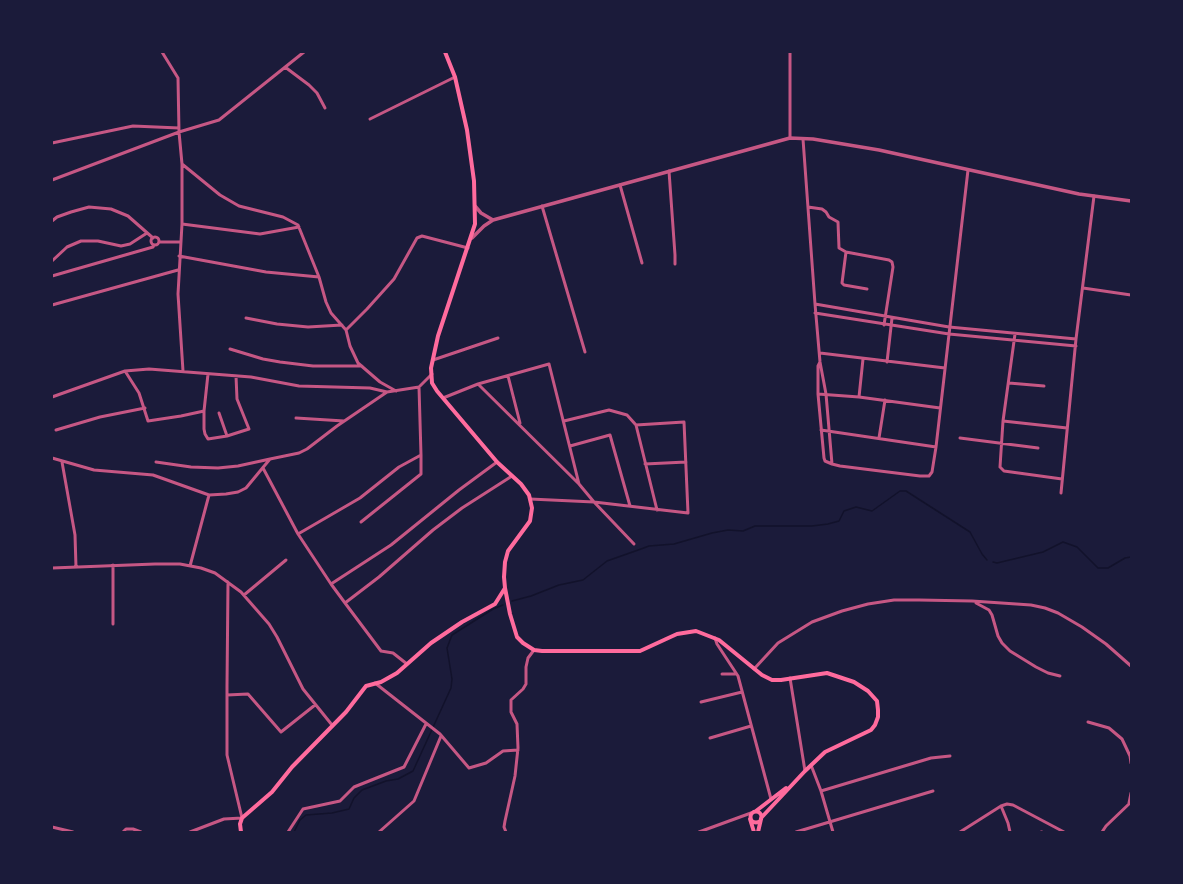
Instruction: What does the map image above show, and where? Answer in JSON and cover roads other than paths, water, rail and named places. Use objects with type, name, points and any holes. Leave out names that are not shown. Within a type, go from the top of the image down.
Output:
[{"type":"main road","points":[[445,52],[455,77],[467,130],[474,181],[475,224],[472,238],[438,336],[431,368],[432,383],[497,462],[521,484],[529,495],[532,508],[530,520],[508,551],[505,562],[505,588],[510,614],[518,637],[523,643],[534,650],[542,651],[640,651],[676,634],[696,631],[715,638],[762,675],[772,680],[827,673],[836,675],[868,690],[877,702],[878,717],[871,730],[825,752],[811,764],[758,822],[754,822],[750,819]]},
{"type":"main road","points":[[241,832],[240,824],[242,818],[272,792],[292,767],[346,712],[366,686],[375,684],[397,673],[431,643],[462,622],[495,604],[505,588]]},
{"type":"main road","points":[[754,832],[750,819],[753,812],[793,783]]},
{"type":"main road","points":[[753,812],[760,813],[761,819],[758,832]]},
{"type":"street","points":[[162,52],[178,78],[179,130],[182,164],[182,224],[178,270],[178,294],[183,371]]},
{"type":"street","points":[[52,180],[179,130],[219,120],[304,52]]},
{"type":"street","points":[[790,52],[790,138]]},
{"type":"street","points":[[285,67],[317,93],[325,108]]},
{"type":"street","points":[[370,118],[455,77]]},
{"type":"street","points":[[52,143],[133,126],[179,130]]},
{"type":"street","points":[[472,238],[484,226],[493,220],[790,138],[813,139],[879,150],[1094,196],[1131,201]]},
{"type":"street","points":[[803,139],[815,313],[820,362],[826,394],[832,464]]},
{"type":"street","points":[[182,164],[220,195],[239,206],[283,217],[298,225],[319,277],[326,302],[331,313],[346,330],[350,346],[358,363],[380,382],[396,391]]},
{"type":"street","points":[[820,362],[818,366],[818,394],[825,461],[832,464],[929,476],[932,472],[936,447],[968,170]]},
{"type":"street","points":[[669,171],[676,255],[674,264]]},
{"type":"street","points":[[620,185],[642,263]]},
{"type":"street","points":[[1061,493],[1076,339],[1094,196]]},
{"type":"street","points":[[475,206],[481,213],[493,220]]},
{"type":"street","points":[[542,206],[585,352]]},
{"type":"street","points":[[808,207],[822,209],[829,217],[838,222],[839,248],[846,252],[890,260],[892,262],[893,267],[884,325]]},
{"type":"street","points":[[52,220],[71,212],[89,208],[111,209],[128,216],[153,238],[158,238],[159,242]]},
{"type":"street","points":[[182,224],[260,234],[299,227]]},
{"type":"street","points":[[52,261],[67,247],[81,241],[121,246],[130,244],[147,233]]},
{"type":"street","points":[[346,330],[368,309],[394,279],[417,238],[422,236],[468,248]]},
{"type":"street","points":[[153,238],[152,242],[154,245]]},
{"type":"street","points":[[52,276],[157,245],[159,242],[180,242]]},
{"type":"street","points":[[846,252],[842,283],[844,285],[867,289]]},
{"type":"street","points":[[179,256],[266,272],[319,277]]},
{"type":"street","points":[[52,305],[178,270]]},
{"type":"street","points":[[1083,288],[1131,294]]},
{"type":"street","points":[[815,304],[949,327],[1076,339]]},
{"type":"street","points":[[815,313],[948,334],[1076,346]]},
{"type":"street","points":[[246,318],[277,324],[308,327],[342,325]]},
{"type":"street","points":[[887,362],[892,318]]},
{"type":"street","points":[[1015,334],[1001,444],[1000,467],[1004,471],[1062,479]]},
{"type":"street","points":[[433,360],[498,338]]},
{"type":"street","points":[[230,349],[263,359],[313,366],[362,366]]},
{"type":"street","points":[[820,353],[945,368]]},
{"type":"street","points":[[858,397],[863,359]]},
{"type":"street","points":[[443,398],[478,384],[549,364],[579,484]]},
{"type":"street","points":[[52,397],[125,371],[149,369],[251,377],[299,386],[370,388],[387,392],[419,387],[432,374]]},
{"type":"street","points":[[125,371],[139,393],[148,421],[180,416],[204,410]]},
{"type":"street","points":[[208,374],[204,410],[204,429],[208,439],[227,436],[249,429],[237,398],[236,376]]},
{"type":"street","points":[[508,376],[520,425]]},
{"type":"street","points":[[1009,383],[1044,386]]},
{"type":"street","points":[[478,384],[579,484],[634,544]]},
{"type":"street","points":[[361,522],[422,474],[420,455],[419,387]]},
{"type":"street","points":[[156,462],[191,467],[218,468],[238,466],[300,453],[387,392]]},
{"type":"street","points":[[818,394],[885,400],[940,408]]},
{"type":"street","points":[[879,438],[885,400]]},
{"type":"street","points":[[56,430],[100,417],[145,408]]},
{"type":"street","points":[[564,422],[609,410],[627,415],[636,425],[657,510]]},
{"type":"street","points":[[219,413],[227,436]]},
{"type":"street","points":[[296,418],[344,421]]},
{"type":"street","points":[[1004,421],[1067,428]]},
{"type":"street","points":[[530,499],[594,502],[688,513],[684,422],[636,425]]},
{"type":"street","points":[[821,430],[936,447]]},
{"type":"street","points":[[570,446],[610,435],[630,506]]},
{"type":"street","points":[[960,438],[1038,448]]},
{"type":"street","points":[[298,534],[360,498],[400,467],[420,455]]},
{"type":"street","points":[[52,458],[94,470],[153,475],[209,495],[238,492],[246,488],[270,459]]},
{"type":"street","points":[[62,462],[75,535],[76,567]]},
{"type":"street","points":[[332,584],[391,545],[459,490],[497,462]]},
{"type":"street","points":[[645,464],[686,462]]},
{"type":"street","points":[[263,468],[298,534],[345,603],[381,651],[393,653],[407,664]]},
{"type":"street","points":[[345,603],[379,578],[433,530],[462,508],[512,476]]},
{"type":"street","points":[[190,566],[209,495]]},
{"type":"street","points":[[244,595],[286,560]]},
{"type":"street","points":[[52,568],[180,564],[201,568],[215,574],[244,595],[269,624],[278,637],[303,689],[332,725]]},
{"type":"street","points":[[113,565],[113,624]]},
{"type":"street","points":[[190,832],[224,819],[242,818],[227,755],[228,582]]},
{"type":"street","points":[[754,669],[778,643],[793,632],[812,622],[842,611],[868,604],[894,600],[972,601],[1031,605],[1051,610],[1082,627],[1106,644],[1131,666]]},
{"type":"street","points":[[972,601],[989,610],[998,636],[1002,643],[1010,651],[1036,667],[1060,676]]},
{"type":"street","points":[[715,638],[717,644],[736,674],[771,799]]},
{"type":"street","points":[[506,832],[504,827],[505,820],[515,776],[518,750],[517,728],[511,712],[511,700],[524,689],[526,684],[526,667],[528,658],[534,650]]},
{"type":"street","points":[[722,674],[736,674]]},
{"type":"street","points":[[790,678],[805,771]]},
{"type":"street","points":[[375,684],[441,736],[469,768],[486,763],[504,751],[518,750]]},
{"type":"street","points":[[701,702],[742,692]]},
{"type":"street","points":[[227,695],[248,694],[281,732],[315,705]]},
{"type":"street","points":[[1088,722],[1109,728],[1122,739],[1130,756],[1131,763]]},
{"type":"street","points":[[288,832],[303,809],[340,801],[354,787],[404,767],[426,724]]},
{"type":"street","points":[[710,738],[751,726]]},
{"type":"street","points":[[379,832],[414,801],[441,736]]},
{"type":"street","points":[[821,791],[924,760],[950,756]]},
{"type":"street","points":[[811,764],[821,791],[833,832]]},
{"type":"street","points":[[796,832],[933,791]]},
{"type":"street","points":[[1102,832],[1130,802],[1131,794]]},
{"type":"street","points":[[960,832],[1001,806],[1007,804],[1013,805],[1064,832]]},
{"type":"street","points":[[1001,806],[1010,832]]},
{"type":"street","points":[[699,832],[753,812]]},
{"type":"street","points":[[52,827],[73,832]]},
{"type":"street","points":[[123,832],[126,829],[133,829],[142,832]]},
{"type":"waterway","points":[[512,601],[531,596],[559,585],[583,580],[607,561],[649,546],[674,544],[728,530],[743,531],[755,526],[812,526],[828,524],[839,521],[844,511],[856,507],[872,511],[900,491],[906,491],[970,532],[987,560]]},
{"type":"waterway","points":[[993,562],[997,563],[1043,552],[1063,542],[1077,547],[1098,568],[1108,568],[1125,558],[1131,557]]},
{"type":"waterway","points":[[294,832],[300,820],[306,815],[332,813],[349,809],[354,798],[362,790],[386,781],[398,779],[413,771],[451,688],[452,679],[447,648],[452,635],[493,609],[503,605]]}]
